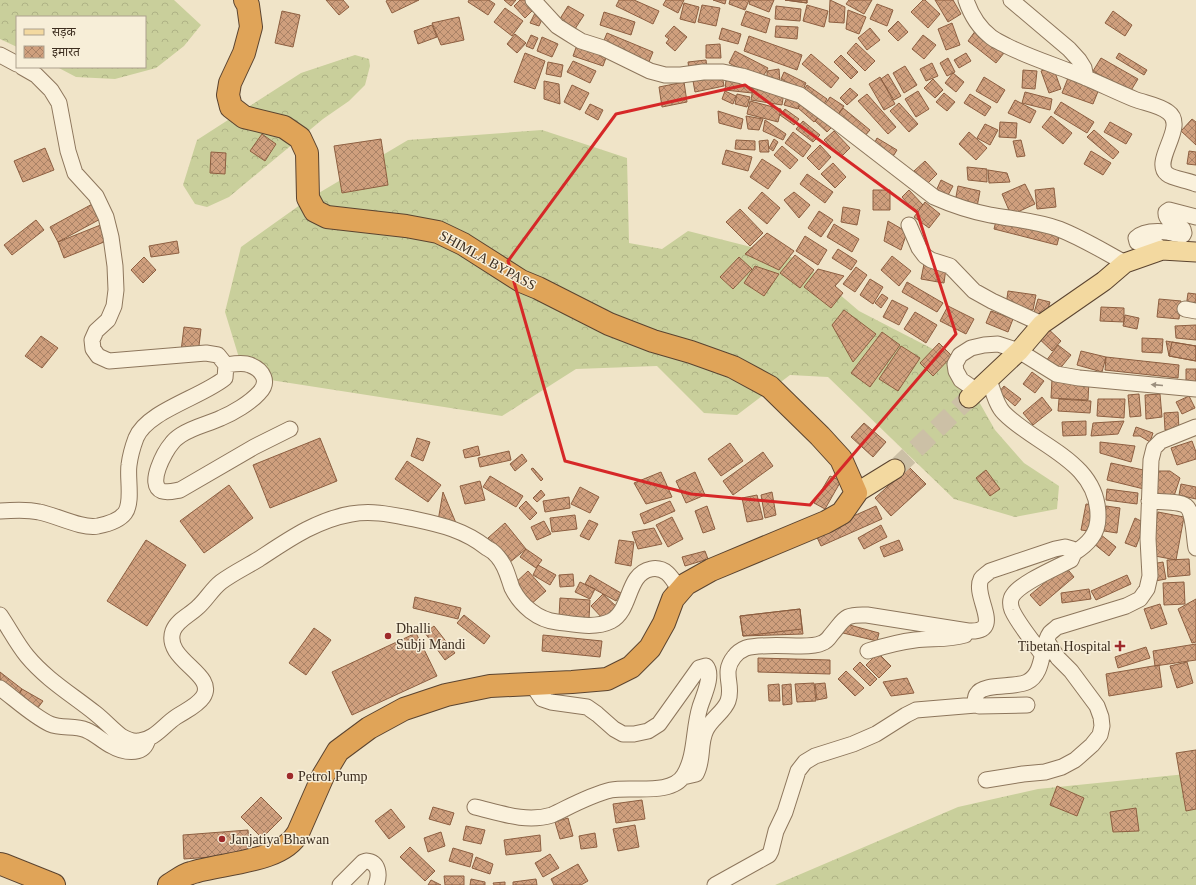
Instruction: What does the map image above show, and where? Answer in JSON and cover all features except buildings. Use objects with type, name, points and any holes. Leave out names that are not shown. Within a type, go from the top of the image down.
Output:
[{"type":"highway","name":"SHIMLA BYPASS","points":[[245,0],[248,5],[251,27],[244,53],[230,83],[228,95],[231,108],[244,117],[284,127],[300,138],[307,153],[308,198],[315,211],[327,217],[406,226],[438,232],[463,244],[521,281],[609,324],[653,341],[691,352],[733,367],[770,387],[820,436],[841,459],[856,493]]},
{"type":"highway","points":[[169,885],[189,873],[241,863],[269,854],[289,845],[298,833],[323,776],[338,751],[369,728],[404,709],[446,695],[490,686],[607,679],[631,666],[650,648],[664,623],[673,599],[686,584],[711,570],[831,519],[842,513],[856,493]]},
{"type":"highway","points":[[0,864],[54,885]]},
{"type":"main road","points":[[978,390],[1019,350],[1042,324],[1104,281],[1124,263],[1162,250],[1196,252]]},
{"type":"main road","points":[[856,493],[895,468]]},
{"type":"street","points":[[533,0],[557,26],[568,33],[582,41],[603,48],[650,71],[665,75],[681,76],[723,72],[742,76],[800,95],[934,197],[949,204],[1058,229],[1086,241],[1124,263]]},
{"type":"street","points":[[966,0],[978,25],[992,38],[1042,61],[1086,78],[1135,100],[1167,111],[1172,116],[1174,123],[1163,168],[1167,174],[1196,184]]},
{"type":"street","points":[[1011,0],[1069,49],[1084,68],[1086,78]]},
{"type":"street","points":[[0,54],[16,63]]},
{"type":"street","points":[[0,511],[16,510],[39,512],[79,524],[96,526],[113,522],[126,513],[129,501],[129,465],[136,437],[150,421],[166,410],[216,386],[225,378],[226,365],[218,356],[206,353],[109,360],[98,356],[93,349],[92,340],[96,331],[108,320],[114,306],[116,290],[114,266],[106,217],[96,196],[75,173],[68,151],[59,103],[51,90],[36,74],[24,68]]},
{"type":"street","points":[[1162,250],[1154,243],[1137,242],[1136,238],[1139,235],[1161,231],[1183,235],[1183,229],[1167,219],[1166,212],[1169,210],[1196,217]]},
{"type":"street","points":[[909,225],[919,248],[925,256],[931,260],[950,266],[974,291],[1042,324]]},
{"type":"street","points":[[1043,656],[1016,616],[1012,609],[1011,601],[1013,596],[1018,591],[1031,581],[1071,560],[1074,553],[1085,546],[1098,522],[1098,506],[1094,493],[1087,480],[1071,462],[1017,424],[978,390],[961,380],[956,371],[955,364],[960,356],[971,348],[998,344],[1019,350],[1056,374],[1079,378],[1196,389]]},
{"type":"street","points":[[226,365],[237,363],[250,365],[262,371],[265,378],[264,385],[259,393],[240,408],[222,418],[182,434],[172,442],[163,455],[155,479],[156,485],[161,491],[169,492],[180,490],[290,428]]},
{"type":"street","points":[[976,705],[975,699],[981,690],[1022,684],[1029,681],[1038,669],[1050,632],[1057,627],[1126,606],[1140,599],[1148,589],[1150,576],[1148,539],[1149,501],[1151,460],[1154,448],[1161,441],[1196,427]]},
{"type":"street","points":[[1149,501],[1177,503],[1186,506],[1190,511],[1196,548]]},
{"type":"street","points":[[0,615],[26,655],[45,675],[121,735],[129,740],[138,742],[148,739],[173,719],[194,705],[203,698],[206,690],[203,679],[174,649],[172,640],[173,629],[181,620],[196,609],[219,584],[303,531],[321,522],[351,514],[369,512],[384,513],[448,526],[474,538],[498,555],[505,567],[515,594],[535,615],[548,620],[595,626],[608,623],[616,618],[622,609],[637,576],[644,571],[656,568],[664,570],[670,575],[680,591]]},
{"type":"street","points":[[868,651],[890,644],[962,636],[977,632],[984,628],[986,624],[986,617],[979,593],[979,585],[982,578],[990,571],[1054,549],[1065,547],[1072,549],[1074,553]]},
{"type":"street","points":[[475,806],[526,819],[544,818],[595,795],[612,790],[660,788],[676,782],[683,777],[696,774],[700,767],[702,741],[706,729],[728,700],[730,691],[727,674],[728,667],[739,651],[745,648],[810,646],[822,643],[829,637],[842,620],[857,614],[977,632]]},
{"type":"street","points":[[986,780],[1045,772],[1062,767],[1081,755],[1100,735],[1102,726],[1101,717],[1097,706],[1058,658],[1047,641]]},
{"type":"street","points":[[531,683],[542,699],[551,702],[587,707],[614,729],[623,734],[634,734],[648,731],[659,724],[699,668],[706,666],[709,671],[707,685],[699,708],[688,766],[683,777]]},
{"type":"street","points":[[0,688],[40,718],[51,724],[85,729],[111,746],[119,749],[137,751],[143,749],[148,739]]},
{"type":"street","points":[[715,885],[769,855],[798,771],[804,762],[815,756],[853,744],[876,734],[900,718],[916,710],[976,705],[1027,705]]},
{"type":"street","points":[[340,885],[362,862],[366,861],[374,864],[378,869],[376,885]]},
{"type":"highlighted area","points":[[745,85],[917,212],[956,334],[810,505],[691,494],[565,461],[508,261],[616,114]]},
{"type":"green space","points":[[0,0],[174,0],[201,25],[184,46],[156,68],[115,79],[76,77],[59,68],[146,68],[146,16],[16,16],[16,47],[0,39]]},
{"type":"green space","points":[[355,55],[369,59],[370,66],[365,85],[349,101],[323,119],[229,197],[207,207],[195,204],[183,185],[197,140],[301,73]]},
{"type":"green space","points":[[542,130],[627,158],[629,243],[662,249],[688,231],[798,259],[859,311],[956,361],[995,430],[1024,463],[1059,486],[1057,509],[1015,517],[954,499],[828,377],[790,375],[737,415],[704,413],[657,366],[576,369],[502,416],[264,379],[240,361],[225,312],[241,247],[307,200],[408,140]]},
{"type":"green space","points":[[1196,773],[1196,885],[775,885],[958,807],[1038,789]]},
{"type":"tunnel","points":[[895,469],[969,398]]},
{"type":"place","name":"Dhalli Subji Mandi","points":[[388,636]]},
{"type":"place","name":"Tibetan Hospital","points":[[1120,646]]},
{"type":"place","name":"Petrol Pump","points":[[290,776]]},
{"type":"place","name":"Janjatiya Bhawan","points":[[222,839]]}]
